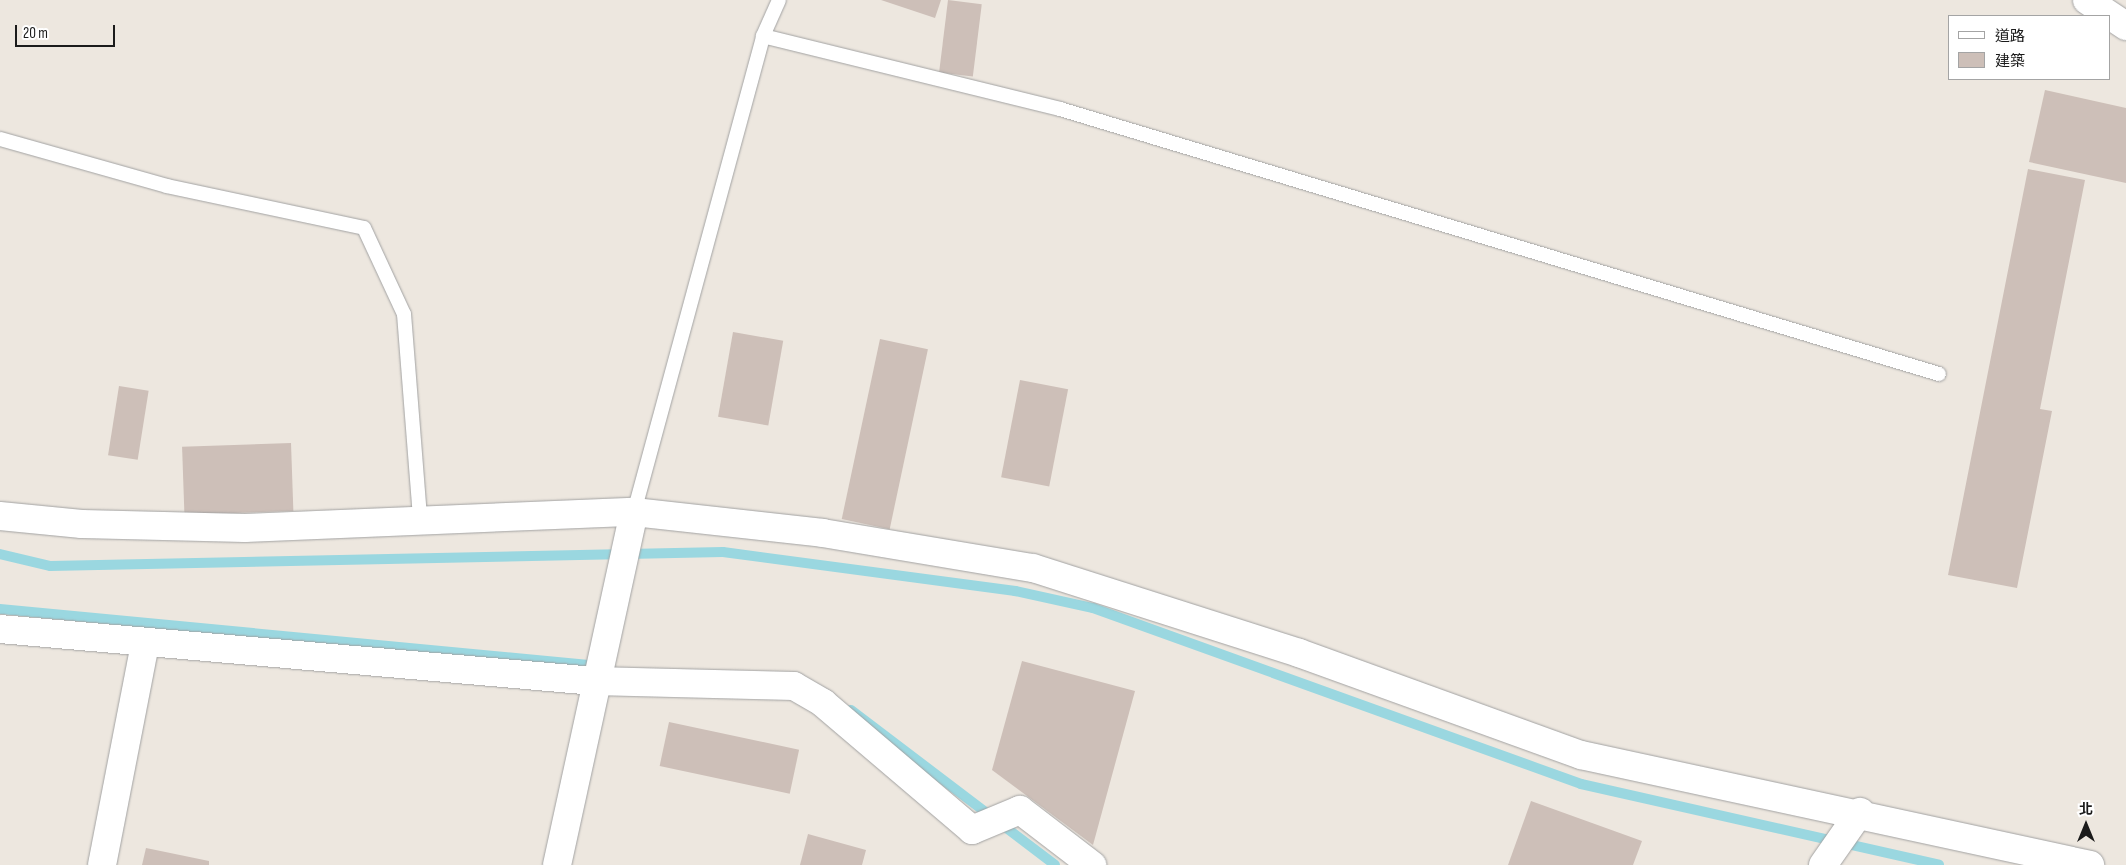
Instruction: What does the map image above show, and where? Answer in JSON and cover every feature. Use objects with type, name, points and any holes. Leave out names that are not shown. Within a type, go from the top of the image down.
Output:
[{"type":"street","points":[[2087,0],[2110,15]]},
{"type":"street","points":[[2111,16],[2126,26]]},
{"type":"street","points":[[557,865],[594,681],[634,512]]},
{"type":"street","points":[[0,516],[82,524],[245,528],[420,519],[634,512],[823,533],[1034,568],[1299,653],[1581,755],[1852,820],[2090,865]]},
{"type":"street","points":[[0,630],[144,644],[594,681],[794,686],[823,703],[972,830],[1020,810],[1092,865]]},
{"type":"street","points":[[102,865],[144,644]]},
{"type":"street","points":[[1825,861],[1852,820]]},
{"type":"lane","points":[[634,512],[763,36],[779,0]]},
{"type":"lane","points":[[763,36],[1060,109],[1939,374]]},
{"type":"lane","points":[[0,139],[167,186],[364,228],[404,314],[420,519]]},
{"type":"building","points":[[881,0],[941,0],[935,18]]},
{"type":"building","points":[[948,0],[982,4],[973,77],[939,72]]},
{"type":"building","points":[[2045,90],[2126,108],[2126,183],[2029,162]]},
{"type":"building","points":[[2028,169],[2085,180],[2040,409],[2052,411],[2017,588],[1948,575]]},
{"type":"building","points":[[733,332],[783,341],[768,426],[718,417]]},
{"type":"building","points":[[880,339],[928,349],[890,529],[842,519]]},
{"type":"building","points":[[1020,380],[1068,389],[1049,487],[1001,477]]},
{"type":"building","points":[[119,386],[149,391],[138,460],[108,455]]},
{"type":"building","points":[[291,443],[293,511],[184,515],[182,447]]},
{"type":"building","points":[[1022,661],[1135,691],[1093,845],[992,770]]},
{"type":"building","points":[[669,722],[799,750],[790,794],[660,766]]},
{"type":"building","points":[[1531,801],[1642,841],[1633,865],[1508,865]]},
{"type":"building","points":[[808,834],[866,850],[862,865],[800,865]]},
{"type":"building","points":[[146,848],[209,861],[209,865],[142,865]]},
{"type":"waterway","points":[[0,554],[50,566],[723,552],[1015,591],[1093,608],[1581,784],[1939,865]]},
{"type":"waterway","points":[[0,609],[599,666]]},
{"type":"waterway","points":[[851,710],[1055,865]]}]
